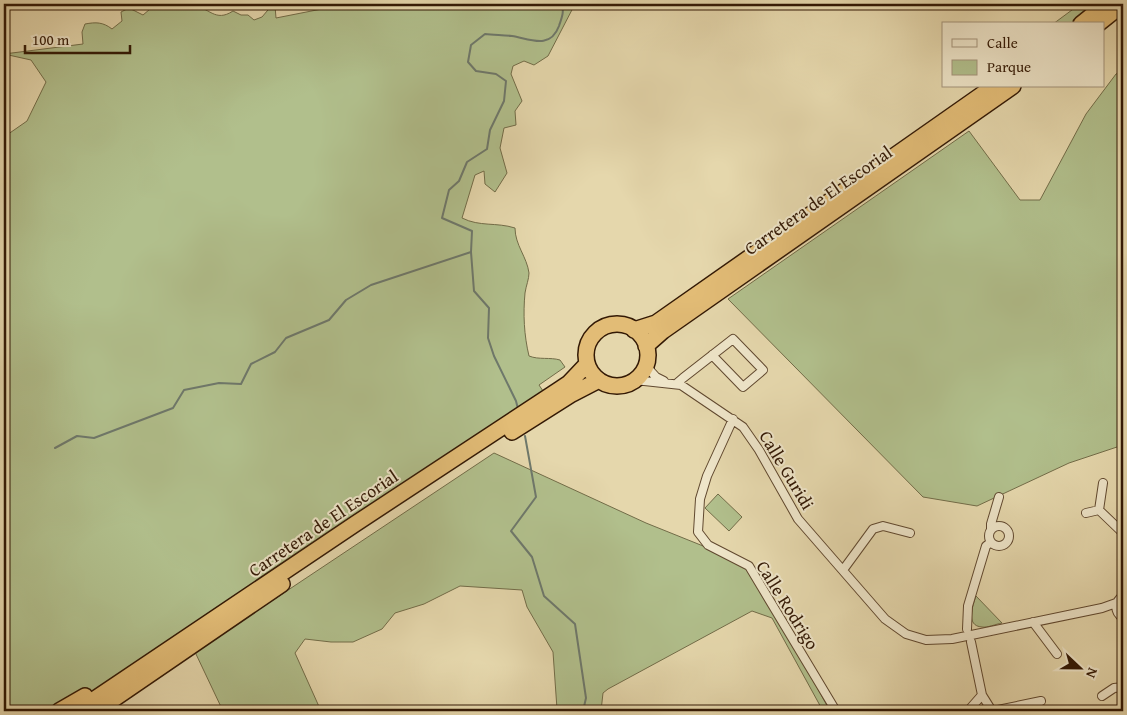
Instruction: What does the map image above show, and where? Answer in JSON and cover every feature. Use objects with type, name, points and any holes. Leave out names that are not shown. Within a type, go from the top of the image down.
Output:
[{"type":"highway","points":[[1084,22],[1106,4]]},
{"type":"highway","points":[[1100,22],[1123,4]]},
{"type":"highway","name":"Carretera de El Escorial","points":[[634,330],[656,323],[991,88]]},
{"type":"highway","name":"Carretera de El Escorial","points":[[646,346],[663,331],[1010,88]]},
{"type":"highway","points":[[614,324],[624,325],[634,330],[642,337],[646,346],[648,356],[646,366],[635,380],[627,385],[607,385],[598,380],[587,364],[586,353],[588,343],[594,334],[614,324]]},
{"type":"highway","name":"Carretera de El Escorial","points":[[77,711],[215,617],[569,383],[587,364]]},
{"type":"highway","name":"Carretera de El Escorial","points":[[95,711],[413,496],[572,394],[598,380]]},
{"type":"highway","points":[[59,711],[111,681],[178,636],[215,617]]},
{"type":"street","points":[[672,384],[733,339],[764,370],[743,387],[712,356]]},
{"type":"street","name":"Calle Guridi","points":[[646,366],[656,377],[672,384]]},
{"type":"street","name":"Calle Guridi","points":[[635,380],[684,387],[743,427],[759,450],[798,519],[885,619],[906,634],[926,640],[940,640],[1102,608],[1116,603]]},
{"type":"street","name":"Calle Rodrigo","points":[[733,419],[707,476],[700,499],[698,532],[708,545],[749,566],[836,711]]},
{"type":"street","points":[[1099,510],[1103,483]]},
{"type":"street","points":[[991,530],[1001,526],[1008,530],[1009,538],[1005,544],[1002,546],[994,545],[989,535],[991,530],[990,524],[999,496]]},
{"type":"street","points":[[1086,513],[1099,510]]},
{"type":"street","points":[[1099,510],[1123,533]]},
{"type":"street","points":[[844,570],[873,529],[882,526],[910,533]]},
{"type":"street","points":[[971,642],[965,640],[963,636],[965,630],[968,629],[968,606],[986,546],[991,542]]},
{"type":"street","points":[[1121,616],[1116,603],[1123,596]]},
{"type":"street","points":[[1102,608],[1121,616]]},
{"type":"street","points":[[1033,622],[1058,654]]},
{"type":"street","points":[[968,629],[973,629],[976,634],[976,639],[971,642]]},
{"type":"street","points":[[971,642],[982,695],[992,711],[1041,701]]},
{"type":"street","points":[[1102,696],[1114,688],[1123,687]]},
{"type":"street","points":[[968,711],[982,695]]},
{"type":"green space","points":[[156,4],[189,4],[217,15],[233,11],[241,15],[248,15],[254,20],[262,17],[273,4],[275,6],[276,18],[347,4],[575,4],[548,56],[534,65],[524,61],[513,66],[511,74],[522,101],[515,111],[516,125],[504,128],[500,148],[507,173],[495,192],[485,184],[484,171],[475,175],[462,218],[475,223],[515,228],[517,240],[529,273],[525,293],[524,317],[529,356],[560,360],[565,367],[539,385],[547,397],[111,681],[59,711],[4,711],[4,137],[27,121],[46,82],[31,60],[4,54],[83,44],[82,32],[85,24],[99,23],[112,29],[122,21],[121,12],[129,8],[143,15]]},
{"type":"green space","points":[[1080,4],[1101,4],[1081,22],[1056,22]]},
{"type":"green space","points":[[1123,71],[1123,445],[1069,463],[977,506],[923,497],[728,299],[969,131],[1020,200],[1040,200],[1086,114],[1116,74]]},
{"type":"green space","points":[[494,453],[646,523],[718,552],[747,567],[830,711],[823,711],[772,618],[752,611],[608,689],[603,693],[601,711],[559,711],[557,709],[553,652],[527,607],[522,590],[460,586],[424,604],[395,613],[382,629],[353,642],[305,639],[295,653],[321,711],[223,711],[195,652]]},
{"type":"green space","points":[[718,494],[742,517],[729,531],[705,508]]},
{"type":"green space","points":[[976,596],[1002,623],[984,627],[973,623],[971,614]]},
{"type":"waterway","points":[[518,409],[488,338],[489,308],[474,291],[471,252],[472,231],[442,218],[449,190],[459,181],[467,162],[487,149],[490,130],[504,101],[506,81],[496,74],[476,71],[468,62],[471,45],[485,34],[545,41],[555,33],[559,26],[563,13],[562,4]]},
{"type":"waterway","points":[[55,448],[77,436],[94,438],[173,408],[184,390],[219,383],[241,384],[251,364],[275,352],[286,338],[329,320],[346,300],[371,285],[471,252]]},
{"type":"waterway","points":[[525,436],[536,497],[511,531],[532,557],[544,596],[575,624],[586,698],[583,711]]}]
